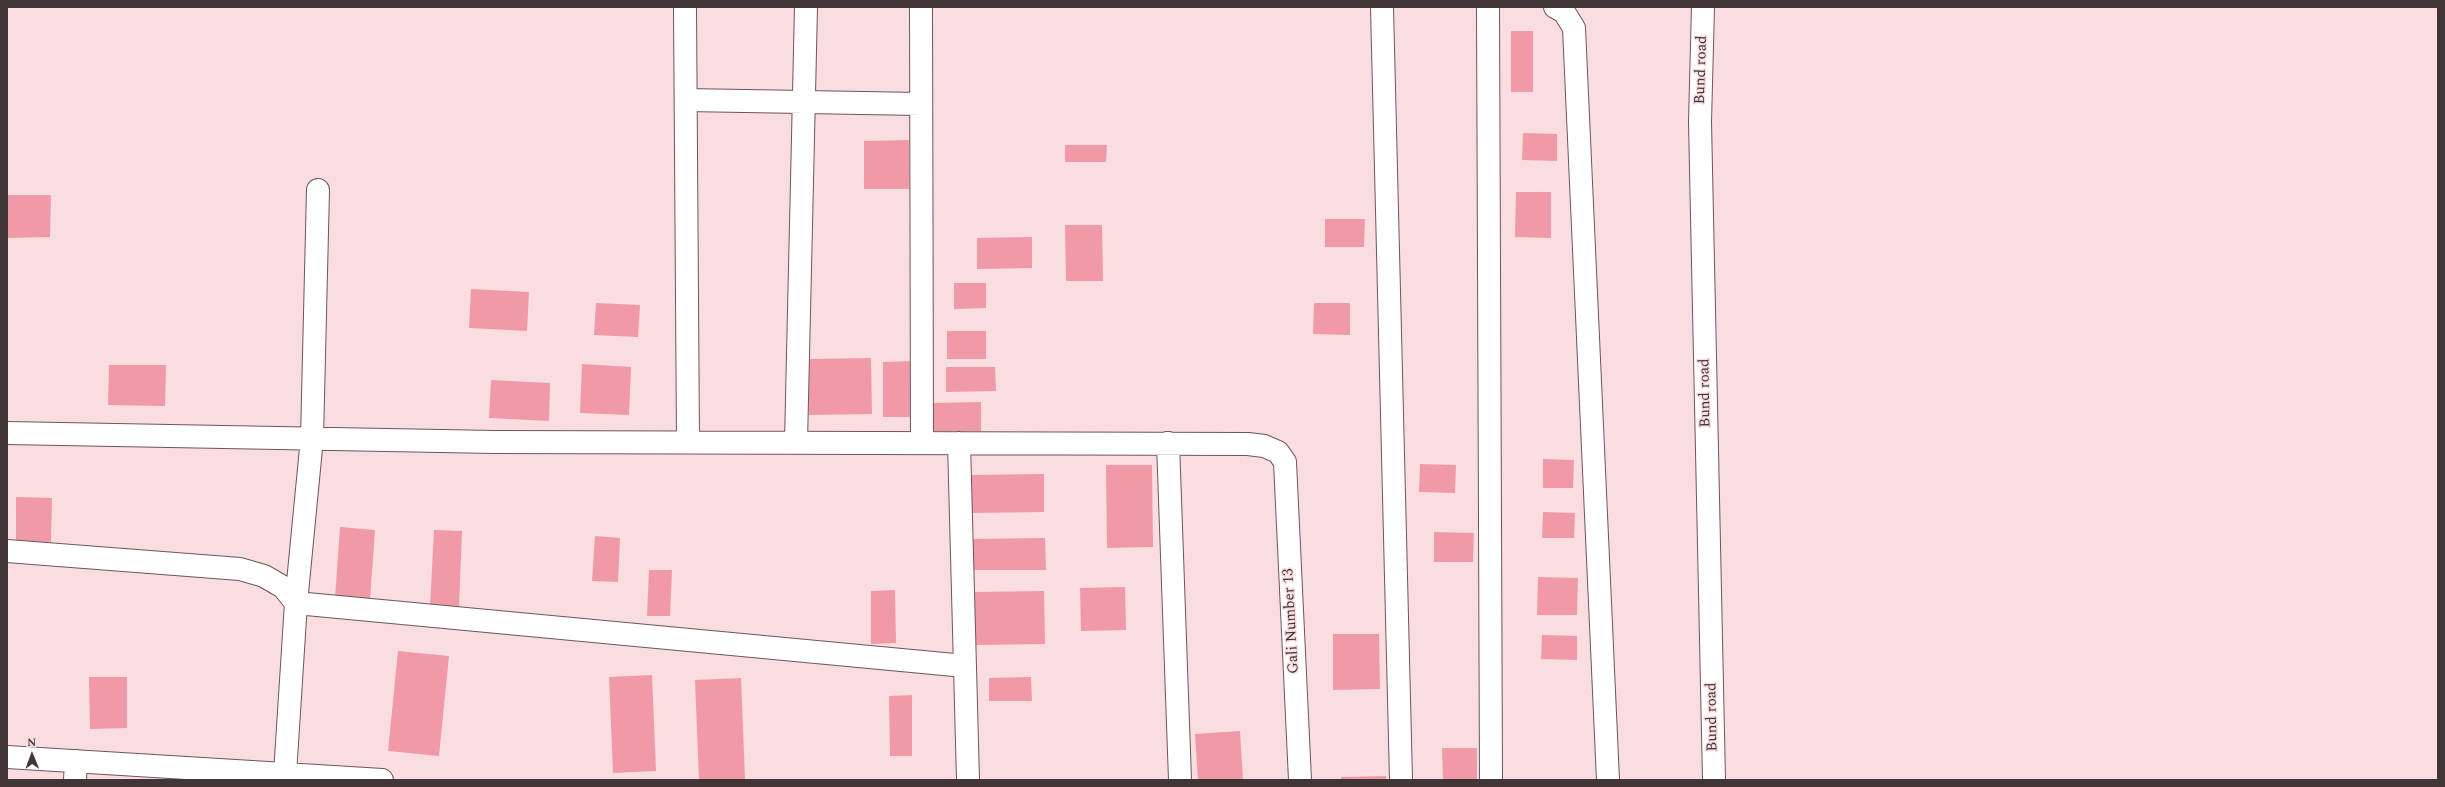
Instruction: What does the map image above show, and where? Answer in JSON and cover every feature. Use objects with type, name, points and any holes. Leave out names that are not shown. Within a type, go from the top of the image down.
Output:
[{"type":"street","points":[[685,7],[688,442]]},
{"type":"street","points":[[796,442],[806,7]]},
{"type":"street","points":[[921,7],[922,443]]},
{"type":"street","points":[[1382,7],[1401,780]]},
{"type":"street","points":[[1488,7],[1491,780]]},
{"type":"street","points":[[1555,7],[1564,12],[1574,28],[1608,780]]},
{"type":"street","name":"Bund road","points":[[1703,7],[1700,122],[1714,780]]},
{"type":"street","points":[[686,100],[921,104]]},
{"type":"street","points":[[285,774],[296,603],[312,438],[318,190]]},
{"type":"street","points":[[7,433],[688,442],[1168,443],[1180,780]]},
{"type":"street","points":[[959,443],[968,780]]},
{"type":"street","name":"Gali Number 13","points":[[1168,443],[1264,446],[1278,452],[1285,462],[1300,780]]},
{"type":"street","points":[[7,551],[240,569],[264,576],[283,587],[296,603],[965,666]]},
{"type":"street","points":[[7,757],[75,770],[285,774],[382,780]]},
{"type":"building","points":[[1511,31],[1533,31],[1533,92],[1511,92]]},
{"type":"building","points":[[1523,133],[1557,134],[1557,161],[1522,160]]},
{"type":"building","points":[[909,140],[909,189],[864,189],[864,141]]},
{"type":"building","points":[[1065,145],[1107,145],[1106,162],[1065,162]]},
{"type":"building","points":[[1516,192],[1551,192],[1551,238],[1515,237]]},
{"type":"building","points":[[7,195],[51,195],[50,237],[7,238]]},
{"type":"building","points":[[1325,219],[1365,219],[1364,247],[1325,247]]},
{"type":"building","points":[[1065,225],[1102,225],[1103,281],[1066,281]]},
{"type":"building","points":[[1032,237],[1032,268],[977,269],[977,238]]},
{"type":"building","points":[[954,283],[986,283],[986,308],[954,309]]},
{"type":"building","points":[[471,289],[529,292],[527,331],[469,328]]},
{"type":"building","points":[[596,303],[640,305],[638,337],[594,335]]},
{"type":"building","points":[[1314,303],[1350,303],[1350,335],[1313,334]]},
{"type":"building","points":[[947,331],[986,331],[986,359],[947,359]]},
{"type":"building","points":[[871,358],[872,414],[809,415],[808,359]]},
{"type":"building","points":[[914,361],[915,417],[883,417],[883,362]]},
{"type":"building","points":[[582,364],[631,367],[629,415],[580,413]]},
{"type":"building","points":[[109,365],[166,365],[165,406],[108,405]]},
{"type":"building","points":[[946,367],[995,367],[996,391],[946,392]]},
{"type":"building","points":[[491,380],[550,383],[549,421],[489,418]]},
{"type":"building","points":[[981,402],[981,431],[934,431],[933,403]]},
{"type":"building","points":[[1543,459],[1574,460],[1573,488],[1543,488]]},
{"type":"building","points":[[1420,464],[1456,465],[1455,493],[1419,492]]},
{"type":"building","points":[[1106,465],[1152,465],[1153,547],[1107,548]]},
{"type":"building","points":[[1044,474],[1044,512],[972,513],[971,475]]},
{"type":"building","points":[[16,497],[52,498],[51,542],[16,542]]},
{"type":"building","points":[[1543,512],[1575,513],[1574,538],[1542,538]]},
{"type":"building","points":[[340,527],[375,530],[370,600],[335,598]]},
{"type":"building","points":[[434,530],[462,531],[459,608],[430,607]]},
{"type":"building","points":[[1434,532],[1474,533],[1473,562],[1434,562]]},
{"type":"building","points":[[595,536],[620,538],[618,582],[592,581]]},
{"type":"building","points":[[1045,538],[1046,570],[969,570],[968,539]]},
{"type":"building","points":[[649,570],[672,570],[670,616],[647,616]]},
{"type":"building","points":[[1538,577],[1578,578],[1577,615],[1537,615]]},
{"type":"building","points":[[1125,587],[1126,630],[1081,631],[1080,588]]},
{"type":"building","points":[[895,590],[896,643],[871,644],[871,591]]},
{"type":"building","points":[[1044,591],[1045,644],[974,645],[974,592]]},
{"type":"building","points":[[1333,634],[1379,634],[1380,689],[1333,690]]},
{"type":"building","points":[[1542,635],[1577,636],[1577,660],[1541,659]]},
{"type":"building","points":[[398,651],[449,656],[439,756],[388,751]]},
{"type":"building","points":[[652,675],[656,771],[613,773],[609,677]]},
{"type":"building","points":[[89,677],[127,677],[127,728],[90,729]]},
{"type":"building","points":[[1031,677],[1032,701],[989,701],[989,678]]},
{"type":"building","points":[[741,678],[745,779],[699,780],[695,680]]},
{"type":"building","points":[[912,695],[912,756],[890,756],[889,696]]},
{"type":"building","points":[[1240,731],[1243,780],[1198,780],[1195,734]]},
{"type":"building","points":[[1442,748],[1477,748],[1477,780],[1443,780]]},
{"type":"building","points":[[1386,776],[1386,780],[1341,780],[1341,777]]}]
